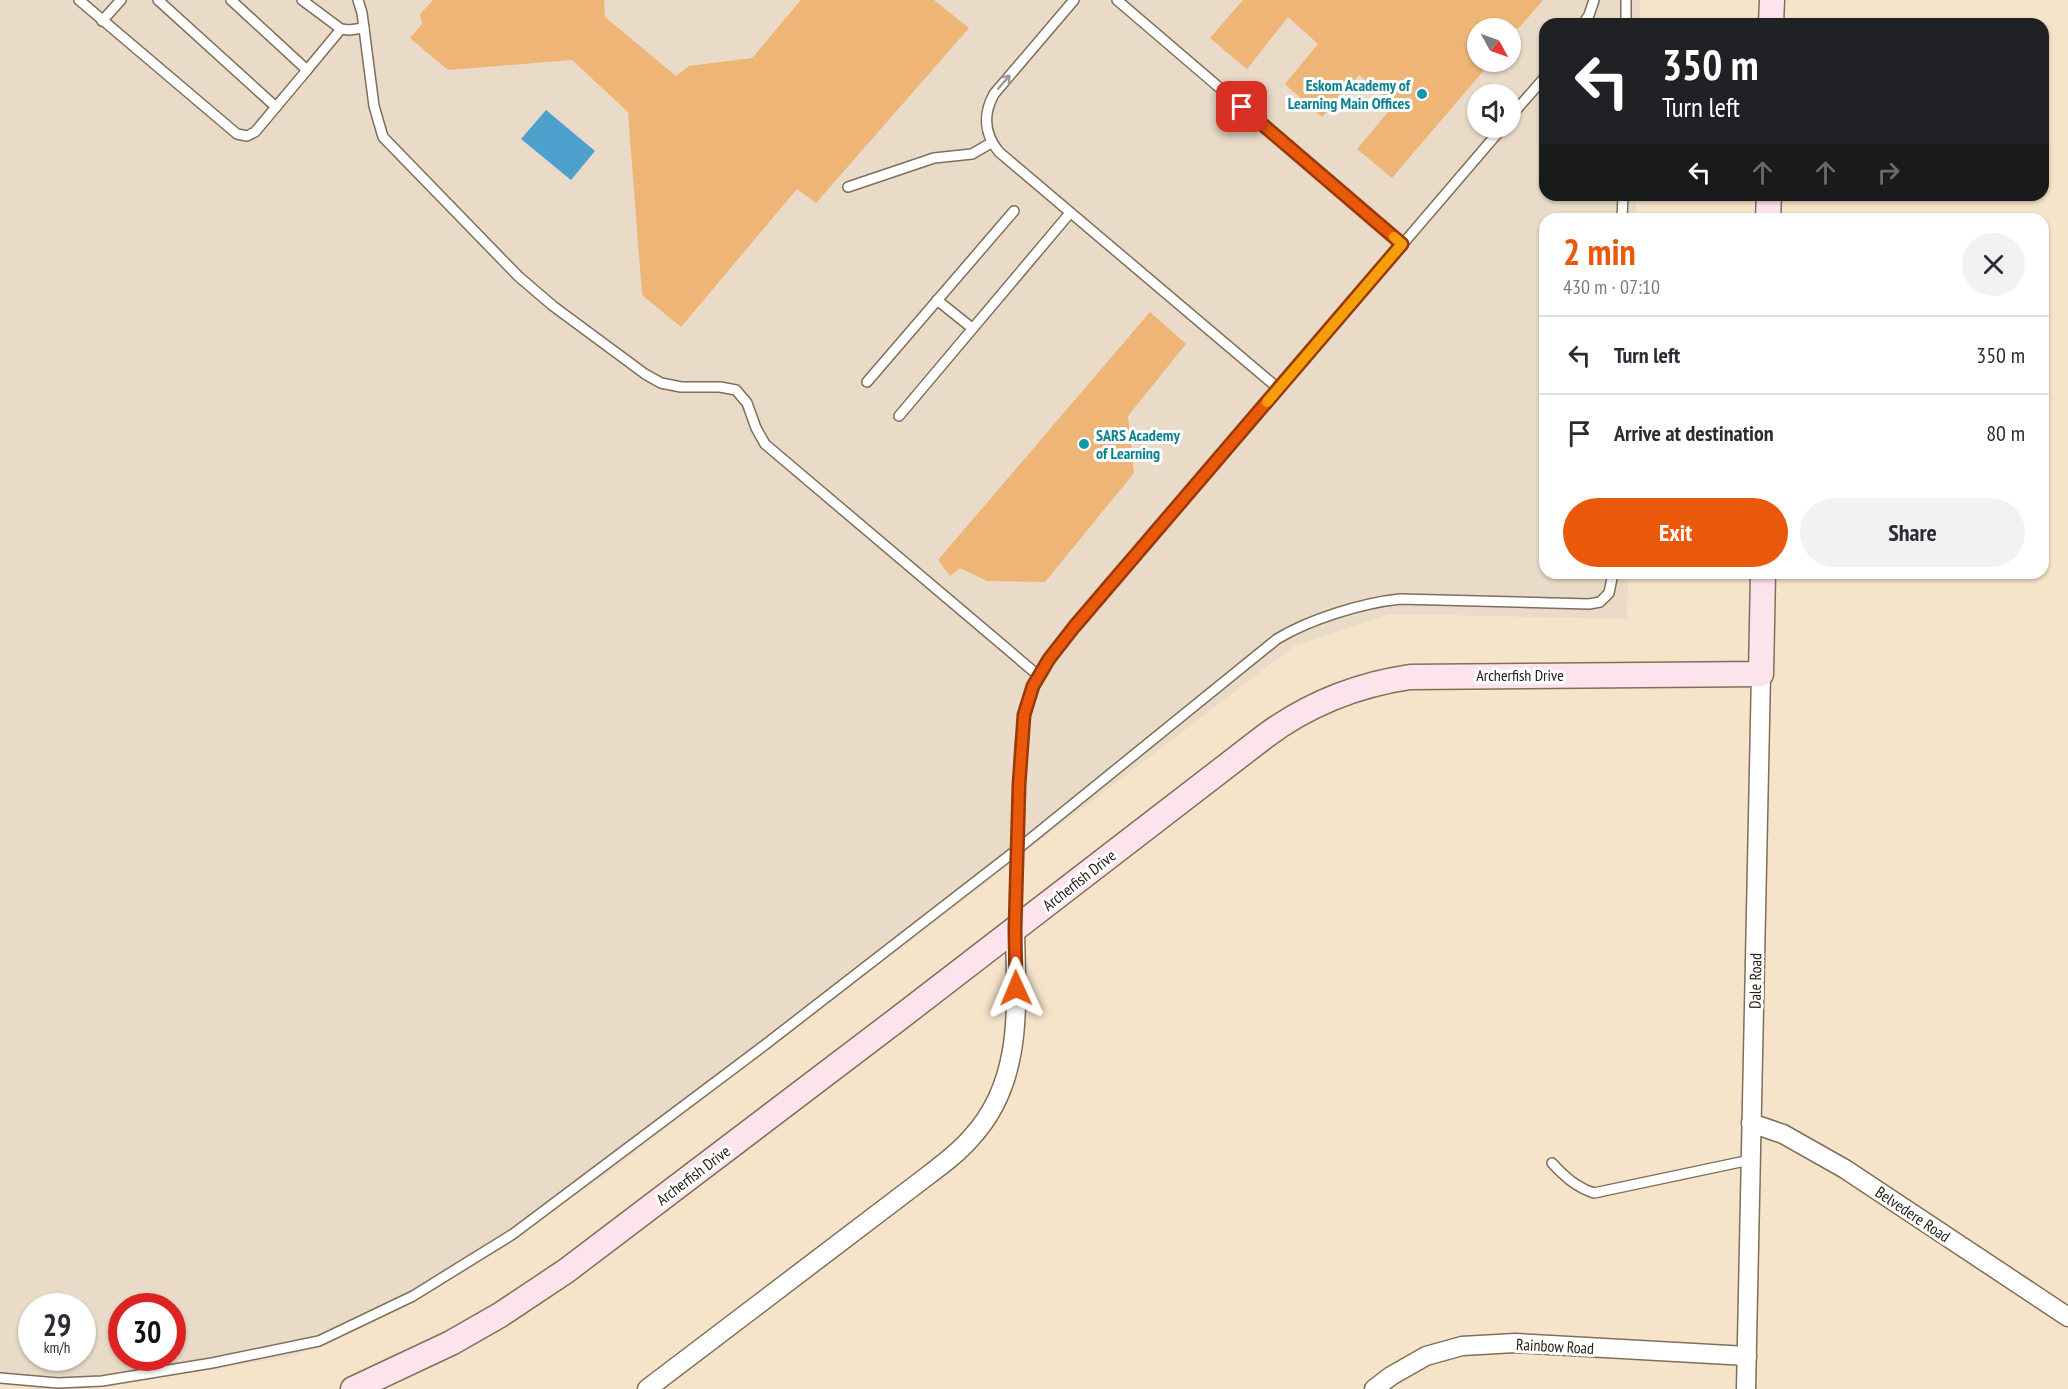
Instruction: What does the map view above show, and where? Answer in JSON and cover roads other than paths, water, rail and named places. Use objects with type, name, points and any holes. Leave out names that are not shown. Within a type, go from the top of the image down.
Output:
[{"type":"street","points":[[1771,18],[1772,0]]},
{"type":"street","name":"Dale Road","points":[[1746,1389],[1763,579]]},
{"type":"street","name":"Archerfish Drive","points":[[353,1389],[451,1343],[530,1296],[898,1019],[1280,725],[1313,706],[1351,690],[1385,681],[1436,675],[1761,674]]},
{"type":"street","points":[[647,1389],[917,1184],[973,1137],[992,1112],[1006,1079],[1015,1043],[1017,1008],[1015,929]]},
{"type":"street","name":"Belvedere Road","points":[[1751,1123],[1783,1134],[1845,1169],[2068,1317]]},
{"type":"street","name":"Rainbow Road","points":[[1374,1389],[1400,1370],[1426,1356],[1462,1346],[1515,1343],[1747,1356]]},
{"type":"lane","points":[[79,0],[237,134],[247,136],[255,132],[341,29]]},
{"type":"lane","points":[[102,21],[121,0]]},
{"type":"lane","points":[[158,0],[276,106]]},
{"type":"lane","points":[[231,0],[307,70]]},
{"type":"lane","points":[[302,0],[341,29],[364,28]]},
{"type":"lane","points":[[358,0],[362,13],[374,106],[383,137],[518,276],[553,306],[661,383],[681,387],[720,387],[736,390],[747,402],[756,428],[765,444],[1039,676]]},
{"type":"lane","points":[[1074,0],[994,94],[987,107],[986,116],[991,143],[1070,213],[1279,389]]},
{"type":"lane","points":[[1117,0],[1402,244]]},
{"type":"lane","points":[[1587,18],[1594,0]]},
{"type":"lane","points":[[1626,0],[1626,18]]},
{"type":"lane","points":[[1521,104],[1539,83]]},
{"type":"lane","points":[[1015,929],[1020,749],[1023,722],[1033,686],[1049,659],[1493,138]]},
{"type":"lane","points":[[848,187],[934,158],[972,154],[991,143]]},
{"type":"lane","points":[[867,382],[1014,211]]},
{"type":"lane","points":[[899,416],[1070,213]]},
{"type":"lane","points":[[937,300],[972,328]]},
{"type":"lane","points":[[0,1377],[58,1383],[102,1381],[212,1363],[319,1341],[413,1296],[523,1227],[766,1044],[1019,848],[1277,639],[1292,630],[1372,602],[1400,599],[1589,604],[1600,602],[1609,593],[1612,579]]},
{"type":"lane","points":[[1552,1164],[1566,1179],[1594,1193],[1750,1160]]},
{"type":"water","points":[[546,110],[595,151],[571,180],[521,139]]},
{"type":"place","name":"Eskom Academy of Learning Main Offices","points":[[1422,94]]},
{"type":"place","name":"SARS Academy of Learning","points":[[1084,444]]}]
